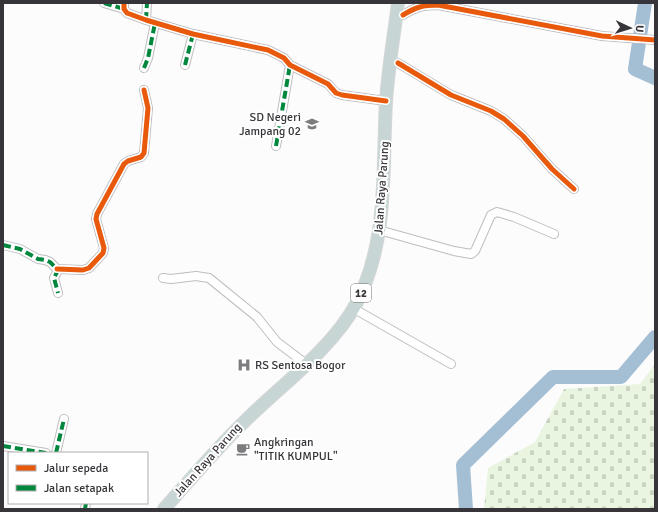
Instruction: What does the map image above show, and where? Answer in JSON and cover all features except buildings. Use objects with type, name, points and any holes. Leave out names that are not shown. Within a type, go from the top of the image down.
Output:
[{"type":"highway","name":"Jalan Raya Parung","points":[[172,509],[269,402],[338,331],[356,304],[370,269],[378,241],[382,212],[386,102],[398,3]]},
{"type":"highway","name":"Jalan Raya Parung","points":[[164,509],[243,422],[312,366],[343,335],[358,311],[377,270],[389,213],[393,103],[404,9]]},
{"type":"street","points":[[104,3],[124,6],[127,13],[193,34],[268,50],[284,58],[290,65],[328,84],[336,92],[342,95],[386,102]]},
{"type":"street","points":[[146,20],[148,3]]},
{"type":"street","points":[[404,9],[436,4],[602,36],[653,39]]},
{"type":"street","points":[[144,68],[148,58],[155,23]]},
{"type":"street","points":[[185,65],[193,34]]},
{"type":"street","points":[[398,63],[451,95],[484,108],[504,119],[522,136],[552,169],[574,189]]},
{"type":"street","points":[[276,146],[290,65]]},
{"type":"street","points":[[3,245],[20,249],[38,259],[48,260],[57,269],[83,270],[89,268],[103,253],[104,248],[96,219],[97,214],[124,164],[128,161],[141,157],[144,153],[148,108],[144,90]]},
{"type":"street","points":[[386,232],[454,251],[471,254],[476,251],[491,215],[497,212],[514,217],[554,234]]},
{"type":"street","points":[[57,269],[54,278],[58,293]]},
{"type":"street","points":[[163,278],[171,279],[196,276],[209,278],[257,317],[277,342],[306,364]]},
{"type":"street","points":[[358,311],[451,364]]},
{"type":"street","points":[[56,452],[64,420]]},
{"type":"street","points":[[3,446],[40,452]]},
{"type":"green space","points":[[655,364],[655,509],[484,509],[488,468],[535,442],[564,389],[640,384]]},
{"type":"waterway","points":[[645,3],[635,69],[655,78]]},
{"type":"waterway","points":[[466,509],[463,465],[553,377],[621,377],[655,337]]},
{"type":"marked path","points":[[104,3],[124,9]]},
{"type":"marked path","points":[[146,20],[147,3]]},
{"type":"marked path","points":[[144,68],[148,58],[155,23]]},
{"type":"marked path","points":[[185,65],[193,34]]},
{"type":"marked path","points":[[276,146],[290,65]]},
{"type":"marked path","points":[[3,245],[20,249],[38,259],[50,262],[57,269],[54,278],[58,293]]},
{"type":"marked path","points":[[56,452],[64,419]]},
{"type":"marked path","points":[[3,446],[40,452]]},
{"type":"marked path","points":[[85,509],[86,504]]},
{"type":"cycle path","points":[[124,3],[124,9],[127,13],[146,20],[193,34],[268,50],[284,58],[290,65],[328,84],[336,93],[386,101]]},
{"type":"cycle path","points":[[403,15],[420,7],[438,5],[602,36],[655,40]]},
{"type":"cycle path","points":[[398,63],[451,95],[491,111],[504,119],[523,136],[552,169],[574,189]]},
{"type":"cycle path","points":[[57,269],[83,270],[89,268],[103,253],[104,248],[96,219],[97,214],[124,164],[128,161],[141,157],[144,153],[148,108],[144,90]]},
{"type":"place","name":"SD Negeri Jampang 02","points":[[312,124]]},
{"type":"place","name":"RS Sentosa Bogor","points":[[244,365]]},
{"type":"place","name":"Angkringan \"TITIK KUMPUL\"","points":[[243,449]]}]
